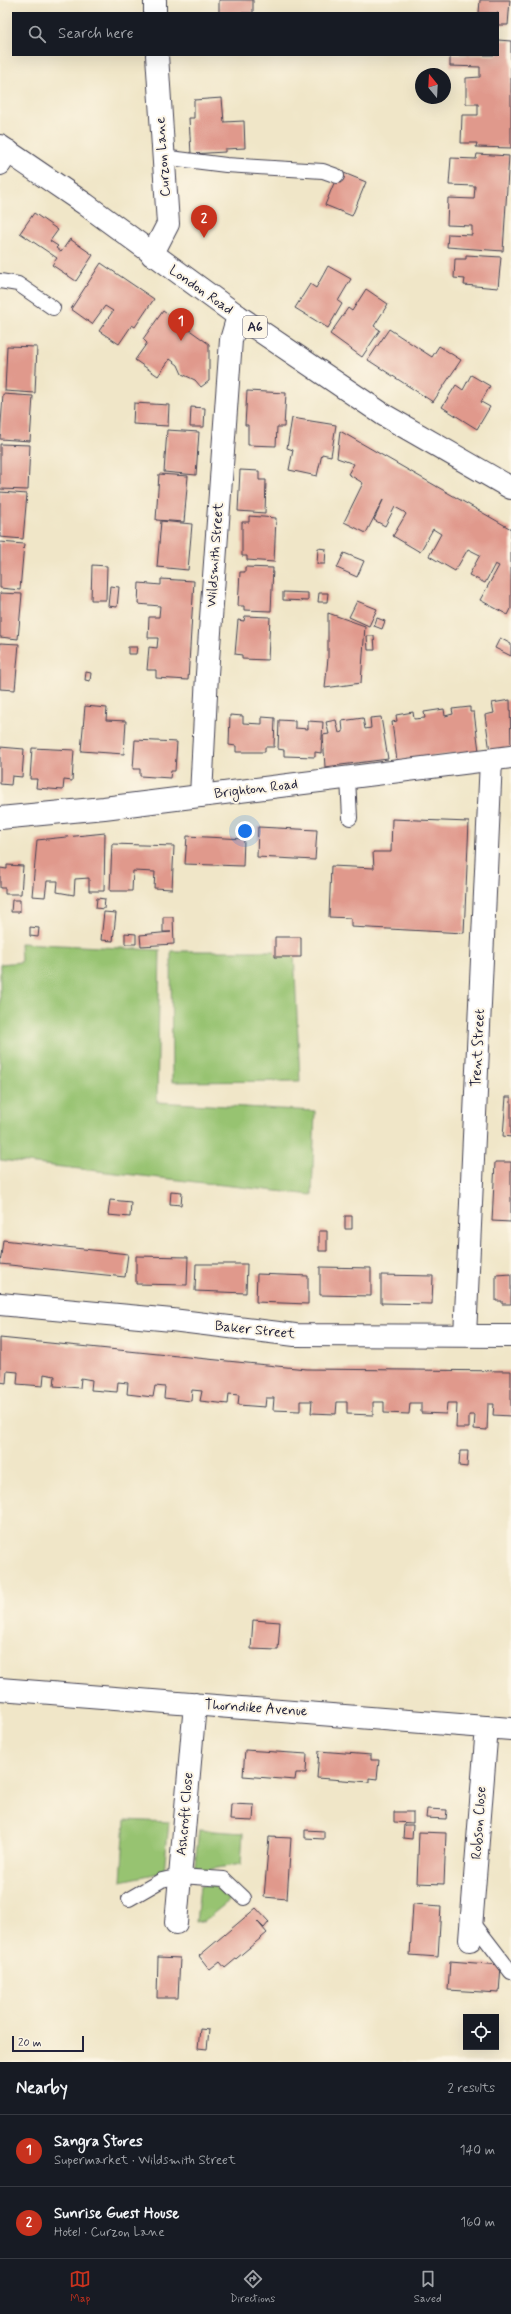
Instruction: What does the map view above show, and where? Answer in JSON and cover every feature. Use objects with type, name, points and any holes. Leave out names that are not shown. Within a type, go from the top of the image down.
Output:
[{"type":"street","points":[[155,0],[155,12]]},
{"type":"street","name":"Curzon Lane","points":[[152,255],[168,224],[162,156],[157,56]]},
{"type":"street","name":"London Road","points":[[3,154],[152,255],[384,416],[511,488]]},
{"type":"street","name":"Wildsmith Street","points":[[201,796],[207,674],[230,340],[238,316]]},
{"type":"street","name":"Brighton Road","points":[[0,818],[201,796],[501,758]]},
{"type":"street","name":"Trent Street","points":[[465,1336],[501,758]]},
{"type":"street","name":"Baker Street","points":[[0,1304],[172,1320],[295,1335],[511,1336]]},
{"type":"street","name":"Thorndike Avenue","points":[[0,1689],[511,1729]]},
{"type":"street","name":"Ashcroft Close","points":[[176,1923],[195,1704]]},
{"type":"street","name":"Robson Close","points":[[471,1930],[486,1727]]},
{"type":"lane","points":[[162,156],[226,165],[323,171],[337,176]]},
{"type":"lane","points":[[0,281],[18,284],[52,308]]},
{"type":"lane","points":[[348,778],[350,818]]},
{"type":"lane","points":[[129,1899],[162,1880],[180,1876],[224,1879],[244,1898]]},
{"type":"lane","name":"Robson Close","points":[[471,1930],[511,1972]]},
{"type":"green space","points":[[20,943],[160,950],[157,1102],[315,1111],[312,1195],[0,1160],[0,964],[21,962]]},
{"type":"green space","points":[[171,951],[294,951],[300,1081],[172,1082]]},
{"type":"green space","points":[[125,1820],[169,1822],[164,1872],[121,1881]]},
{"type":"green space","points":[[199,1830],[243,1833],[241,1864],[194,1872]]},
{"type":"green space","points":[[213,1885],[230,1900],[204,1921],[196,1922],[200,1886]]},
{"type":"building","points":[[219,0],[253,0],[253,12],[219,12]]},
{"type":"building","points":[[480,0],[510,0],[508,25],[499,25],[499,12],[479,12]]},
{"type":"building","points":[[499,40],[511,41],[511,148],[476,147],[477,143],[461,143],[462,115],[478,115],[478,104],[466,104],[466,78],[480,77],[480,67],[450,66],[450,56],[499,56]]},
{"type":"building","points":[[222,98],[224,122],[244,121],[245,148],[225,149],[225,152],[191,154],[189,118],[194,118],[194,100]]},
{"type":"building","points":[[477,154],[509,156],[503,251],[447,247],[448,234],[472,235],[472,226],[447,225],[448,198],[474,199],[475,186],[449,185],[451,158],[476,159]]},
{"type":"building","points":[[339,171],[366,182],[352,216],[325,205]]},
{"type":"building","points":[[34,213],[58,230],[50,241],[58,246],[56,248],[61,252],[70,239],[93,255],[76,281],[52,265],[57,258],[20,233]]},
{"type":"building","points":[[466,255],[501,257],[498,288],[464,285],[465,279],[454,278],[455,259],[466,259]]},
{"type":"building","points":[[101,263],[154,299],[135,327],[132,325],[119,344],[99,331],[113,311],[105,306],[92,324],[71,309]]},
{"type":"building","points":[[328,266],[351,279],[338,301],[342,304],[328,328],[295,308],[310,284],[316,288]]},
{"type":"building","points":[[366,289],[388,304],[374,326],[380,330],[362,357],[330,334],[348,308],[352,311]]},
{"type":"building","points":[[163,311],[209,344],[209,381],[201,387],[195,380],[182,374],[178,365],[170,359],[158,376],[135,360],[147,343],[143,339]]},
{"type":"building","points":[[389,329],[432,357],[439,346],[461,360],[433,402],[368,360]]},
{"type":"building","points":[[7,346],[37,347],[35,393],[5,391]]},
{"type":"building","points":[[471,375],[490,386],[481,402],[490,407],[477,429],[442,407],[456,385],[463,390]]},
{"type":"building","points":[[247,391],[286,393],[284,427],[277,427],[276,446],[248,445],[248,425],[245,425]]},
{"type":"building","points":[[3,394],[33,396],[30,441],[0,439]]},
{"type":"building","points":[[134,403],[169,405],[168,426],[133,424]]},
{"type":"building","points":[[191,407],[205,408],[204,427],[190,427]]},
{"type":"building","points":[[292,418],[336,425],[331,456],[322,454],[317,476],[289,470],[293,450],[287,448]]},
{"type":"building","points":[[167,430],[199,432],[196,475],[164,472]]},
{"type":"building","points":[[340,431],[511,529],[511,609],[508,615],[480,600],[499,566],[495,564],[485,583],[469,575],[480,555],[468,549],[455,571],[429,556],[441,534],[433,529],[420,552],[393,536],[406,514],[404,512],[395,507],[385,526],[374,520],[383,500],[366,533],[344,522],[363,483],[348,474],[354,464],[337,458]]},
{"type":"building","points":[[0,444],[30,445],[28,490],[0,489]]},
{"type":"building","points":[[240,470],[259,471],[259,480],[266,480],[265,513],[238,511]]},
{"type":"building","points":[[159,474],[188,476],[184,522],[156,520]]},
{"type":"building","points":[[0,492],[27,494],[23,539],[0,537]]},
{"type":"building","points":[[249,516],[276,518],[274,562],[247,560],[247,556],[242,556],[242,522],[249,522]]},
{"type":"building","points":[[161,521],[192,524],[188,570],[157,567]]},
{"type":"building","points":[[0,542],[24,544],[20,590],[0,588]]},
{"type":"building","points":[[318,548],[326,549],[325,564],[317,564]]},
{"type":"building","points":[[344,553],[364,561],[357,577],[337,568]]},
{"type":"building","points":[[92,565],[107,566],[106,600],[91,600]]},
{"type":"building","points":[[245,567],[273,568],[271,611],[244,610],[244,606],[238,606],[240,572],[245,572]]},
{"type":"building","points":[[161,579],[194,581],[188,680],[156,678],[156,670],[147,670],[149,647],[157,648],[158,638],[148,638],[149,617],[159,617],[160,606],[138,604],[139,583],[161,585]]},
{"type":"building","points":[[110,586],[119,587],[117,607],[108,606]]},
{"type":"building","points":[[283,592],[308,593],[308,601],[283,600]]},
{"type":"building","points":[[0,593],[22,594],[18,639],[0,637]]},
{"type":"building","points":[[319,593],[328,593],[327,602],[318,602]]},
{"type":"building","points":[[357,601],[377,609],[369,626],[349,617]]},
{"type":"building","points":[[328,613],[365,626],[361,683],[325,688],[328,658]]},
{"type":"building","points":[[245,616],[270,617],[268,660],[242,659],[242,655],[235,654],[238,620],[244,621]]},
{"type":"building","points":[[377,618],[385,621],[382,629],[374,626]]},
{"type":"building","points":[[367,636],[374,636],[375,650],[368,650]]},
{"type":"building","points":[[500,638],[511,644],[511,656],[495,648]]},
{"type":"building","points":[[0,643],[19,644],[15,690],[0,689]]},
{"type":"building","points":[[128,647],[137,647],[136,654],[128,654]]},
{"type":"building","points":[[86,672],[91,673],[90,681],[85,680]]},
{"type":"building","points":[[510,700],[511,749],[490,752],[485,715],[494,713],[492,703]]},
{"type":"building","points":[[85,706],[107,708],[106,720],[126,721],[124,754],[81,751]]},
{"type":"building","points":[[470,707],[470,712],[474,712],[479,751],[397,761],[392,722],[397,721],[396,715],[413,712],[414,719],[425,718],[424,712],[444,709],[445,716],[453,714],[452,709]]},
{"type":"building","points":[[230,715],[243,716],[243,723],[262,724],[262,717],[275,718],[274,747],[265,747],[265,752],[236,752],[236,746],[229,745]]},
{"type":"building","points":[[381,717],[388,759],[325,767],[323,735],[329,734],[326,722],[336,720],[339,733],[343,732],[342,721],[363,718],[365,729],[371,728],[370,718]]},
{"type":"building","points":[[279,720],[295,721],[295,728],[308,729],[308,721],[323,722],[321,753],[315,752],[315,757],[284,756],[284,750],[278,749]]},
{"type":"building","points":[[135,740],[177,742],[175,771],[171,771],[170,778],[140,776],[140,769],[133,769]]},
{"type":"building","points":[[0,747],[24,749],[22,777],[12,776],[11,785],[0,784]]},
{"type":"building","points":[[32,748],[74,750],[72,781],[64,780],[63,790],[36,788],[37,779],[30,779]]},
{"type":"building","points":[[392,819],[469,822],[464,933],[351,927],[351,918],[329,917],[331,866],[374,868],[373,852],[391,852]]},
{"type":"building","points":[[258,827],[317,830],[315,860],[257,857]]},
{"type":"building","points":[[105,833],[104,891],[89,891],[89,878],[75,879],[74,895],[57,892],[58,881],[47,881],[45,897],[32,896],[37,840]]},
{"type":"building","points":[[187,836],[244,839],[243,866],[185,864]]},
{"type":"building","points":[[112,844],[174,846],[172,889],[154,888],[155,872],[133,871],[132,891],[110,891]]},
{"type":"building","points":[[7,865],[23,866],[21,894],[5,894],[5,888],[0,888],[0,868],[7,869]]},
{"type":"building","points":[[97,898],[105,899],[104,909],[96,908]]},
{"type":"building","points":[[12,900],[20,900],[20,912],[11,912]]},
{"type":"building","points":[[104,912],[116,913],[113,941],[101,940]]},
{"type":"building","points":[[163,917],[173,917],[174,944],[141,946],[140,935],[171,932],[163,932]]},
{"type":"building","points":[[30,927],[39,928],[38,937],[30,936]]},
{"type":"building","points":[[125,933],[136,934],[136,944],[125,944]]},
{"type":"building","points":[[275,937],[301,937],[301,957],[275,957]]},
{"type":"building","points":[[506,1097],[511,1097],[511,1137],[503,1136]]},
{"type":"building","points":[[495,1162],[511,1162],[511,1222],[492,1221]]},
{"type":"building","points":[[171,1191],[182,1192],[181,1205],[170,1204]]},
{"type":"building","points":[[110,1200],[131,1202],[130,1217],[108,1215]]},
{"type":"building","points":[[345,1216],[352,1216],[352,1229],[345,1229]]},
{"type":"building","points":[[319,1231],[327,1231],[327,1251],[319,1251]]},
{"type":"building","points":[[3,1240],[128,1254],[125,1277],[0,1264]]},
{"type":"building","points":[[136,1256],[188,1257],[187,1285],[136,1284]]},
{"type":"building","points":[[196,1264],[247,1264],[246,1293],[195,1291]]},
{"type":"building","points":[[320,1267],[371,1268],[371,1296],[320,1295]]},
{"type":"building","points":[[257,1274],[308,1276],[308,1304],[256,1302]]},
{"type":"building","points":[[511,1274],[511,1304],[502,1304],[502,1301],[496,1301],[496,1275]]},
{"type":"building","points":[[381,1275],[433,1276],[432,1304],[381,1303]]},
{"type":"building","points":[[0,1338],[306,1369],[511,1371],[511,1416],[493,1415],[494,1404],[488,1404],[487,1430],[474,1429],[475,1415],[469,1415],[469,1428],[456,1428],[457,1403],[447,1403],[446,1414],[421,1413],[421,1403],[410,1403],[409,1414],[384,1413],[384,1402],[373,1402],[373,1415],[347,1414],[347,1402],[337,1402],[336,1414],[311,1413],[312,1401],[300,1401],[300,1411],[273,1410],[274,1398],[266,1398],[265,1407],[238,1405],[239,1395],[229,1394],[228,1404],[200,1401],[202,1391],[192,1390],[191,1401],[164,1398],[165,1387],[155,1386],[153,1397],[127,1394],[128,1383],[118,1382],[117,1392],[91,1390],[92,1380],[81,1378],[80,1388],[54,1386],[55,1376],[44,1374],[43,1386],[17,1384],[18,1372],[7,1371],[6,1383],[0,1382]]},
{"type":"building","points":[[460,1451],[468,1451],[467,1467],[459,1466]]},
{"type":"building","points":[[253,1620],[280,1622],[278,1650],[251,1649]]},
{"type":"building","points":[[245,1750],[307,1754],[306,1773],[296,1773],[295,1780],[243,1776]]},
{"type":"building","points":[[319,1751],[371,1755],[371,1760],[379,1760],[377,1779],[369,1778],[369,1782],[317,1778]]},
{"type":"building","points":[[231,1804],[254,1805],[253,1821],[230,1820]]},
{"type":"building","points":[[427,1809],[447,1810],[446,1819],[426,1818]]},
{"type":"building","points":[[394,1812],[413,1812],[413,1823],[394,1822]]},
{"type":"building","points":[[404,1825],[413,1825],[412,1839],[403,1838]]},
{"type":"building","points":[[305,1830],[324,1831],[324,1839],[305,1838]]},
{"type":"building","points":[[419,1832],[446,1833],[444,1884],[417,1883]]},
{"type":"building","points":[[269,1837],[291,1838],[287,1899],[264,1897]]},
{"type":"building","points":[[413,1904],[441,1906],[438,1957],[410,1955]]},
{"type":"building","points":[[256,1908],[269,1922],[264,1928],[257,1921],[267,1933],[225,1968],[220,1962],[210,1970],[199,1956]]},
{"type":"building","points":[[158,1957],[180,1958],[178,1998],[157,1998]]},
{"type":"building","points":[[450,1961],[501,1965],[499,1993],[448,1990]]},
{"type":"building","points":[[200,2029],[209,2030],[207,2049],[198,2048]]},
{"type":"place","name":"Sunrise Guest House","points":[[204,238]]},
{"type":"place","name":"Sangra Stores","points":[[181,341]]}]
